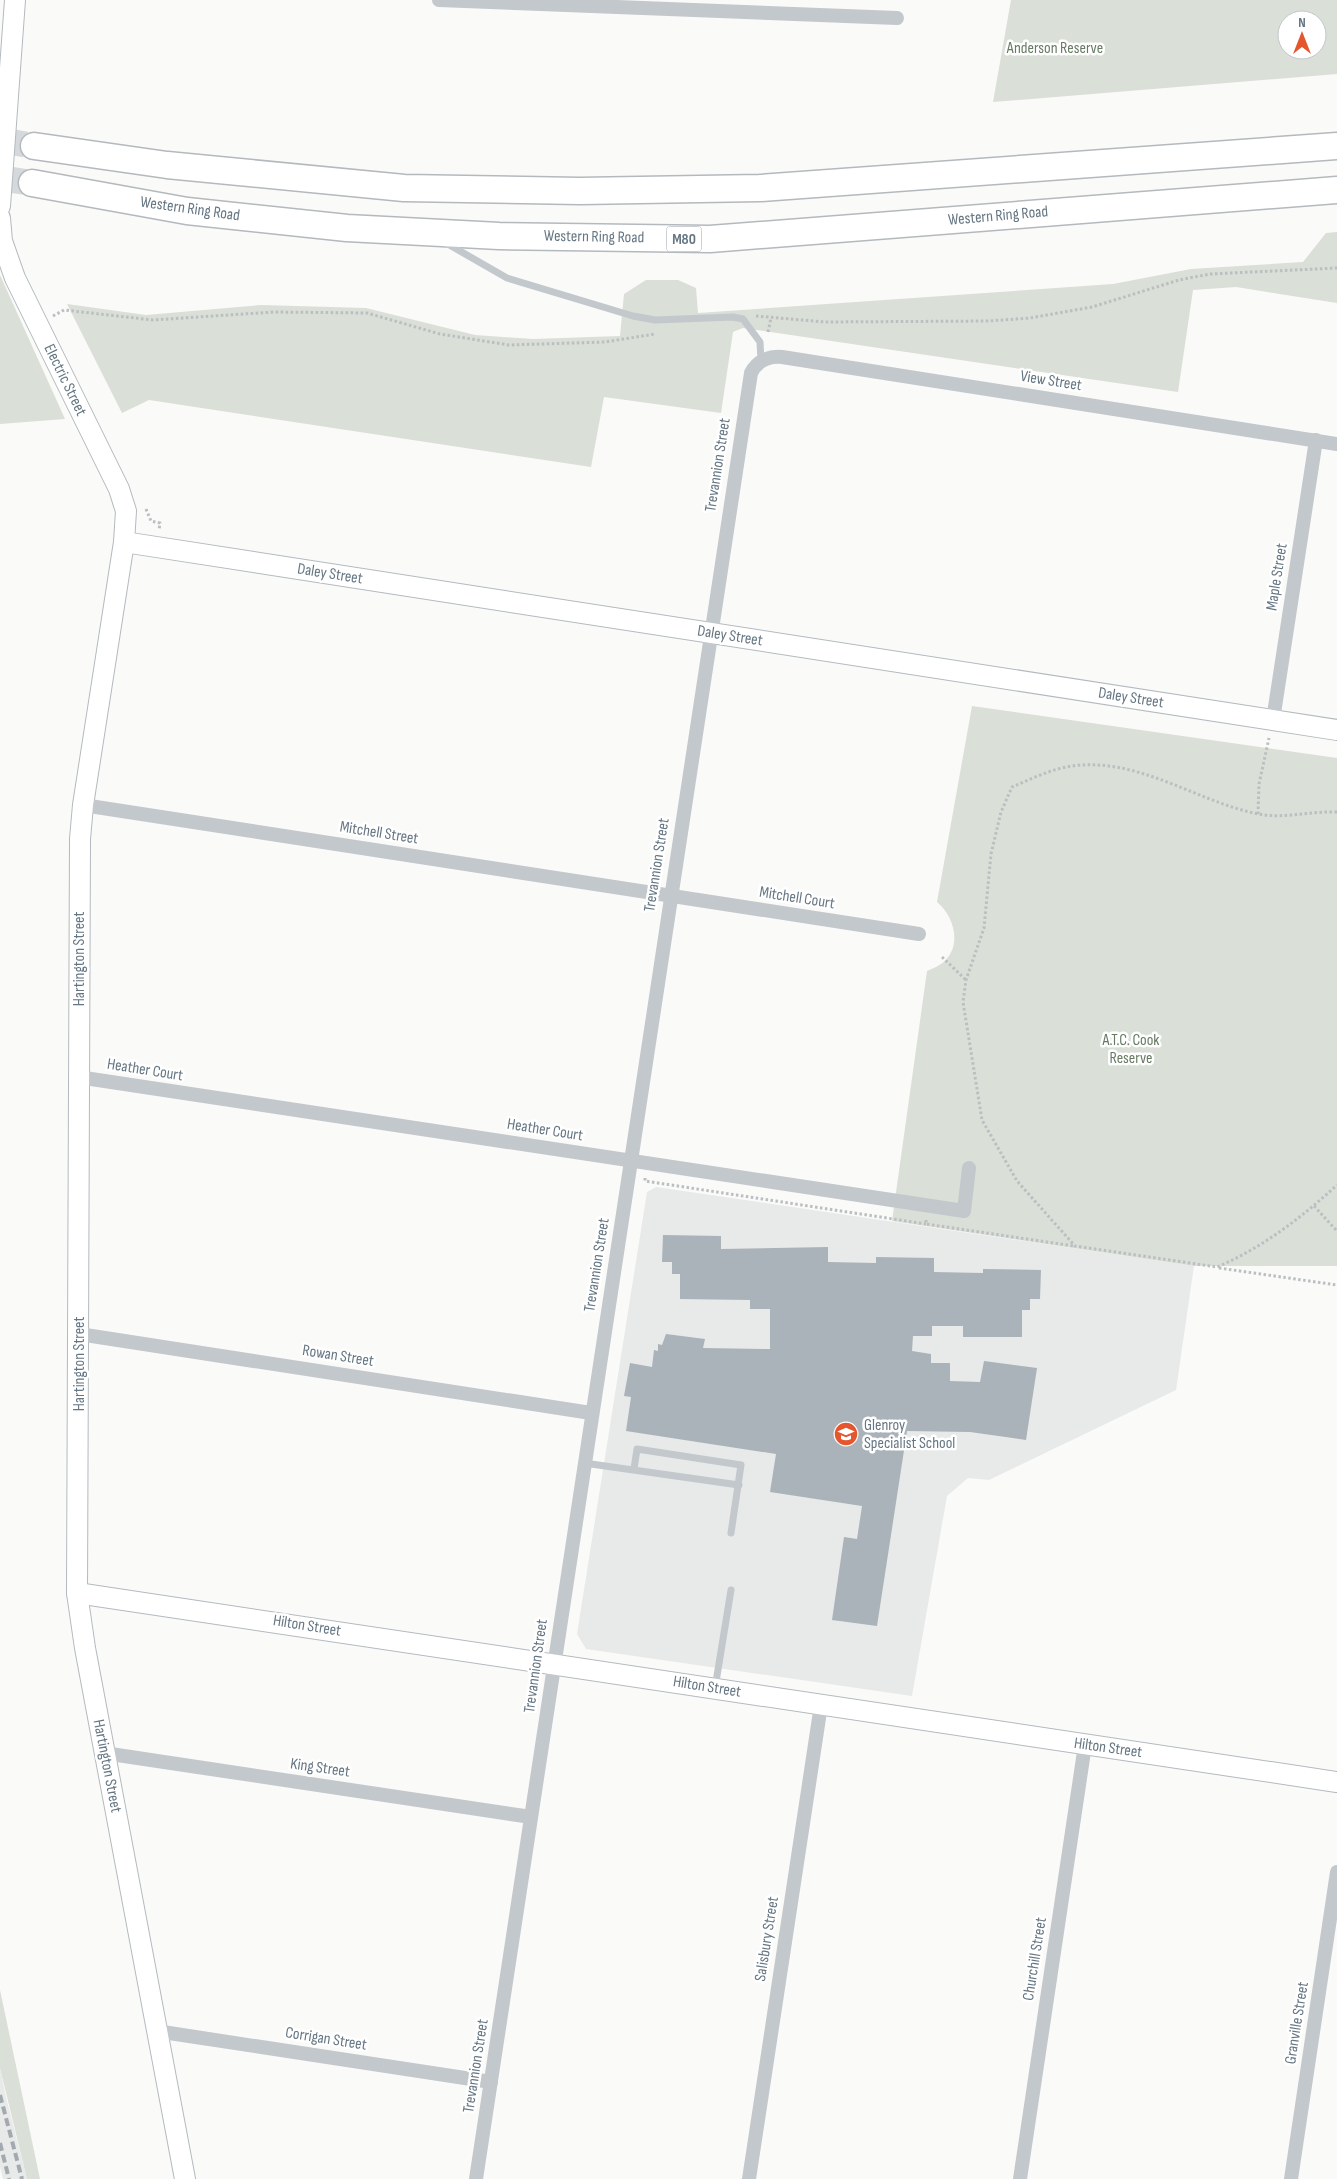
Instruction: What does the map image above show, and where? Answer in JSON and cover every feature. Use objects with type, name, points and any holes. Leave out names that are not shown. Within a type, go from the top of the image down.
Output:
[{"type":"highway","points":[[34,146],[167,165],[394,187],[580,191],[760,188],[1337,146]]},
{"type":"highway","name":"Western Ring Road","points":[[32,183],[187,211],[283,222],[428,233],[499,236],[710,239],[1337,190]]},
{"type":"street","points":[[0,206],[15,0]]},
{"type":"street","points":[[438,0],[540,2],[898,18]]},
{"type":"street","name":"Electric Street","points":[[0,218],[2,241],[15,278],[125,503],[124,542]]},
{"type":"street","name":"View Street","points":[[761,362],[771,357],[782,357],[1337,444]]},
{"type":"street","name":"Trevannion Street","points":[[476,2179],[749,378],[754,368],[761,362]]},
{"type":"street","name":"Maple Street","points":[[1273,720],[1316,440]]},
{"type":"street","name":"Daley Street","points":[[124,542],[1337,730]]},
{"type":"street","name":"Hartington Street","points":[[124,542],[83,805],[80,838],[77,1593],[80,1622],[104,1753],[185,2179]]},
{"type":"street","name":"Mitchell Street","points":[[83,805],[670,896]]},
{"type":"street","name":"Mitchell Court","points":[[670,896],[919,934]]},
{"type":"street","name":"Heather Court","points":[[78,1078],[964,1211],[968,1168]]},
{"type":"street","name":"Rowan Street","points":[[79,1334],[591,1413]]},
{"type":"street","name":"Hilton Street","points":[[77,1593],[554,1663],[715,1689],[1337,1782]]},
{"type":"street","name":"Salisbury Street","points":[[749,2179],[821,1705]]},
{"type":"street","name":"Churchill Street","points":[[1020,2179],[1086,1744]]},
{"type":"street","name":"King Street","points":[[104,1753],[532,1817]]},
{"type":"street","name":"Granville Street","points":[[1291,2179],[1337,1872]]},
{"type":"street","name":"Corrigan Street","points":[[156,2031],[491,2082]]},
{"type":"lane","points":[[428,233],[504,277],[633,316],[655,320],[733,317],[743,319],[760,342],[761,362]]},
{"type":"lane","points":[[634,1470],[637,1449],[741,1465],[731,1532]]},
{"type":"lane","points":[[584,1463],[739,1485]]},
{"type":"lane","points":[[715,1689],[731,1590]]},
{"type":"path","points":[[1258,814],[1259,784],[1273,720]]},
{"type":"path","points":[[1337,812],[1292,817],[1258,814],[1224,806],[1147,774],[1122,767],[1072,766],[1044,773],[1012,787],[1001,812],[991,854],[984,928],[966,980],[963,1002],[982,1120],[1016,1181],[1075,1246],[1337,1285]]},
{"type":"path","points":[[942,957],[966,980]]},
{"type":"path","points":[[1217,1267],[1237,1259],[1267,1241],[1314,1206],[1337,1185]]},
{"type":"path","points":[[1314,1206],[1337,1231]]},
{"type":"shaded area","name":"Glenroy Specialist School","points":[[656,1187],[1194,1266],[1176,1390],[989,1480],[968,1478],[947,1496],[912,1696],[586,1649],[577,1634],[647,1192]]},
{"type":"shaded area","points":[[0,2068],[27,2179],[3,2179],[0,2167]]},
{"type":"green space","name":"Anderson Reserve","points":[[1011,0],[1337,0],[1337,74],[993,102]]},
{"type":"green space","points":[[1337,232],[1337,303],[1236,287],[1193,290],[1178,392],[743,328],[733,332],[721,413],[604,397],[591,467],[149,400],[122,413],[67,304],[146,315],[261,305],[366,308],[475,335],[533,339],[620,336],[624,294],[646,280],[678,280],[696,288],[698,313],[1113,284],[1191,269],[1303,262],[1326,233]]},
{"type":"green space","points":[[0,275],[65,419],[0,424]]},
{"type":"green space","name":"A.T.C. Cook Reserve","points":[[972,706],[1337,758],[1337,1266],[1194,1266],[892,1221],[927,971],[939,965],[948,957],[954,941],[952,924],[943,908],[937,902]]},
{"type":"green space","points":[[0,1990],[40,2179],[27,2179],[0,2068]]},
{"type":"building","points":[[663,1235],[721,1236],[721,1249],[828,1247],[828,1262],[876,1263],[876,1257],[934,1258],[934,1272],[983,1273],[983,1269],[1041,1270],[1040,1299],[1030,1299],[1030,1310],[1022,1310],[1022,1337],[963,1337],[963,1326],[932,1326],[932,1336],[913,1336],[912,1351],[931,1354],[931,1363],[950,1363],[950,1381],[980,1382],[984,1361],[1037,1368],[1026,1440],[970,1432],[907,1431],[877,1626],[832,1620],[844,1537],[857,1539],[862,1506],[770,1492],[776,1454],[626,1431],[631,1397],[624,1396],[630,1363],[652,1367],[654,1350],[658,1351],[658,1344],[662,1345],[666,1334],[705,1339],[703,1348],[770,1349],[770,1309],[750,1309],[750,1300],[680,1299],[680,1274],[672,1274],[672,1262],[662,1262]]},
{"type":"tunnel","points":[[0,140],[34,146]]},
{"type":"tunnel","points":[[0,178],[32,183]]},
{"type":"railway","points":[[0,2095],[22,2179]]},
{"type":"railway","points":[[0,2143],[9,2179]]},
{"type":"place","name":"Glenroy Specialist School","points":[[846,1434]]}]
